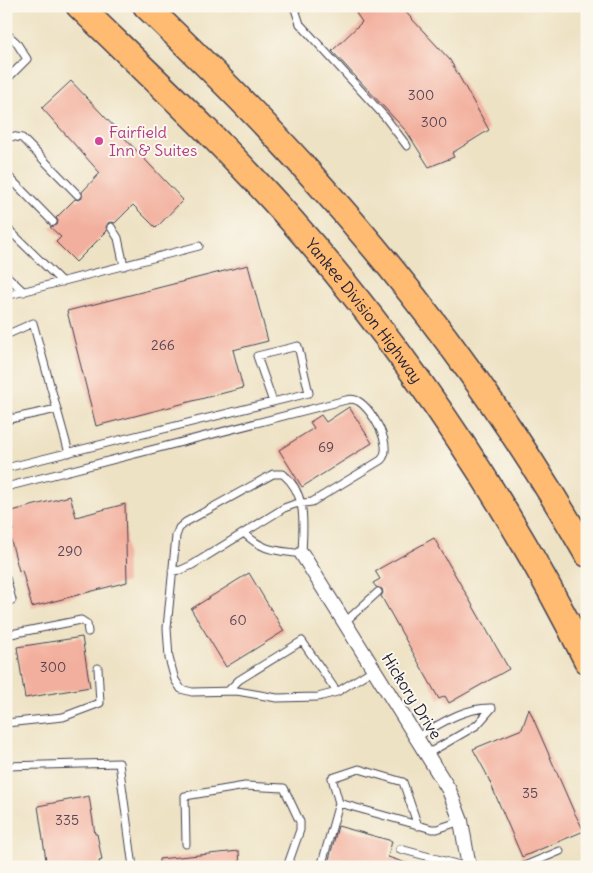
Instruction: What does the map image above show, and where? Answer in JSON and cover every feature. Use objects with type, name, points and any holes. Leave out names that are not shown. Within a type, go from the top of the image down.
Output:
[{"type":"highway","name":"Yankee Division Highway","points":[[79,6],[257,182],[292,221],[389,340],[448,422],[504,511],[555,598],[587,661]]},
{"type":"highway","points":[[146,6],[245,103],[312,176],[372,246],[429,318],[492,404],[547,488],[587,554]]},
{"type":"street","name":"Hickory Drive","points":[[302,554],[417,737],[448,790],[461,821],[468,867]]},
{"type":"lane","points":[[294,6],[300,24],[385,117],[407,146]]},
{"type":"lane","points":[[6,33],[16,42],[27,58],[6,80]]},
{"type":"lane","points":[[6,140],[10,136],[22,138],[78,195]]},
{"type":"lane","points":[[6,174],[53,222]]},
{"type":"lane","points":[[6,227],[62,282]]},
{"type":"lane","points":[[111,227],[118,238],[124,266]]},
{"type":"lane","points":[[6,296],[199,246]]},
{"type":"lane","points":[[6,275],[24,292]]},
{"type":"lane","points":[[6,336],[33,323],[69,453]]},
{"type":"lane","points":[[6,468],[69,453],[273,402],[309,393],[298,346],[258,356],[273,402]]},
{"type":"lane","points":[[6,488],[346,400],[358,401],[377,424],[385,444],[384,457],[376,464],[316,499],[284,508],[187,568],[172,571]]},
{"type":"lane","points":[[6,408],[10,420],[57,409]]},
{"type":"lane","points":[[244,533],[256,544],[264,548],[302,554],[302,504],[298,494],[280,473],[273,474],[182,524],[176,536],[167,640],[169,658],[175,680],[181,689],[192,692],[228,691],[286,698],[318,697],[337,692],[374,669]]},
{"type":"lane","points":[[6,578],[12,600],[6,603]]},
{"type":"lane","points":[[345,622],[378,592]]},
{"type":"lane","points":[[6,636],[80,620],[86,624],[88,632]]},
{"type":"lane","points":[[228,691],[240,680],[302,642],[337,692]]},
{"type":"lane","points":[[6,723],[63,717],[100,704],[98,668]]},
{"type":"lane","points":[[417,737],[462,712],[478,708],[492,708],[477,725],[427,754]]},
{"type":"lane","points":[[6,766],[119,763],[133,867]]},
{"type":"lane","points":[[321,867],[339,803],[332,778],[359,769],[403,782],[418,826]]},
{"type":"lane","points":[[186,844],[185,796],[244,786],[284,788],[300,822],[300,830],[287,867]]},
{"type":"lane","points":[[339,803],[418,826],[437,829],[461,821]]},
{"type":"lane","points":[[400,849],[444,864],[468,867]]},
{"type":"lane","points":[[522,867],[560,851]]},
{"type":"building","points":[[366,6],[400,6],[450,60],[489,130],[452,153],[454,157],[429,167],[407,132],[332,51],[362,22],[356,13]]},
{"type":"building","name":"Fairfield Inn & Suites","points":[[71,81],[183,200],[156,228],[133,205],[115,223],[108,223],[107,231],[76,262],[56,242],[61,237],[50,227],[57,225],[58,221],[56,218],[75,199],[79,200],[82,198],[82,192],[100,173],[42,108]]},
{"type":"building","points":[[248,265],[268,341],[233,350],[243,388],[96,426],[67,311]]},
{"type":"building","points":[[349,407],[372,443],[302,487],[279,450],[314,428],[310,422],[321,415],[326,422]]},
{"type":"building","points":[[70,496],[76,517],[125,504],[127,582],[32,607],[22,570],[19,571],[9,533],[13,531],[8,512]]},
{"type":"building","points":[[434,538],[509,669],[449,703],[445,696],[439,699],[381,596],[383,593],[382,589],[376,587],[373,583],[380,579],[375,571]]},
{"type":"building","points":[[249,573],[284,631],[226,667],[191,609]]},
{"type":"building","points":[[82,637],[90,687],[25,698],[17,647]]},
{"type":"building","points":[[529,709],[584,831],[522,857],[486,773],[473,749],[522,729]]},
{"type":"building","points":[[89,796],[95,834],[97,834],[102,860],[99,861],[100,867],[47,867],[38,806]]},
{"type":"building","points":[[338,826],[392,841],[388,857],[409,864],[409,867],[327,867]]},
{"type":"building","points":[[239,851],[240,867],[159,867],[159,859]]},
{"type":"place","name":"Fairfield Inn & Suites","points":[[99,141]]}]
